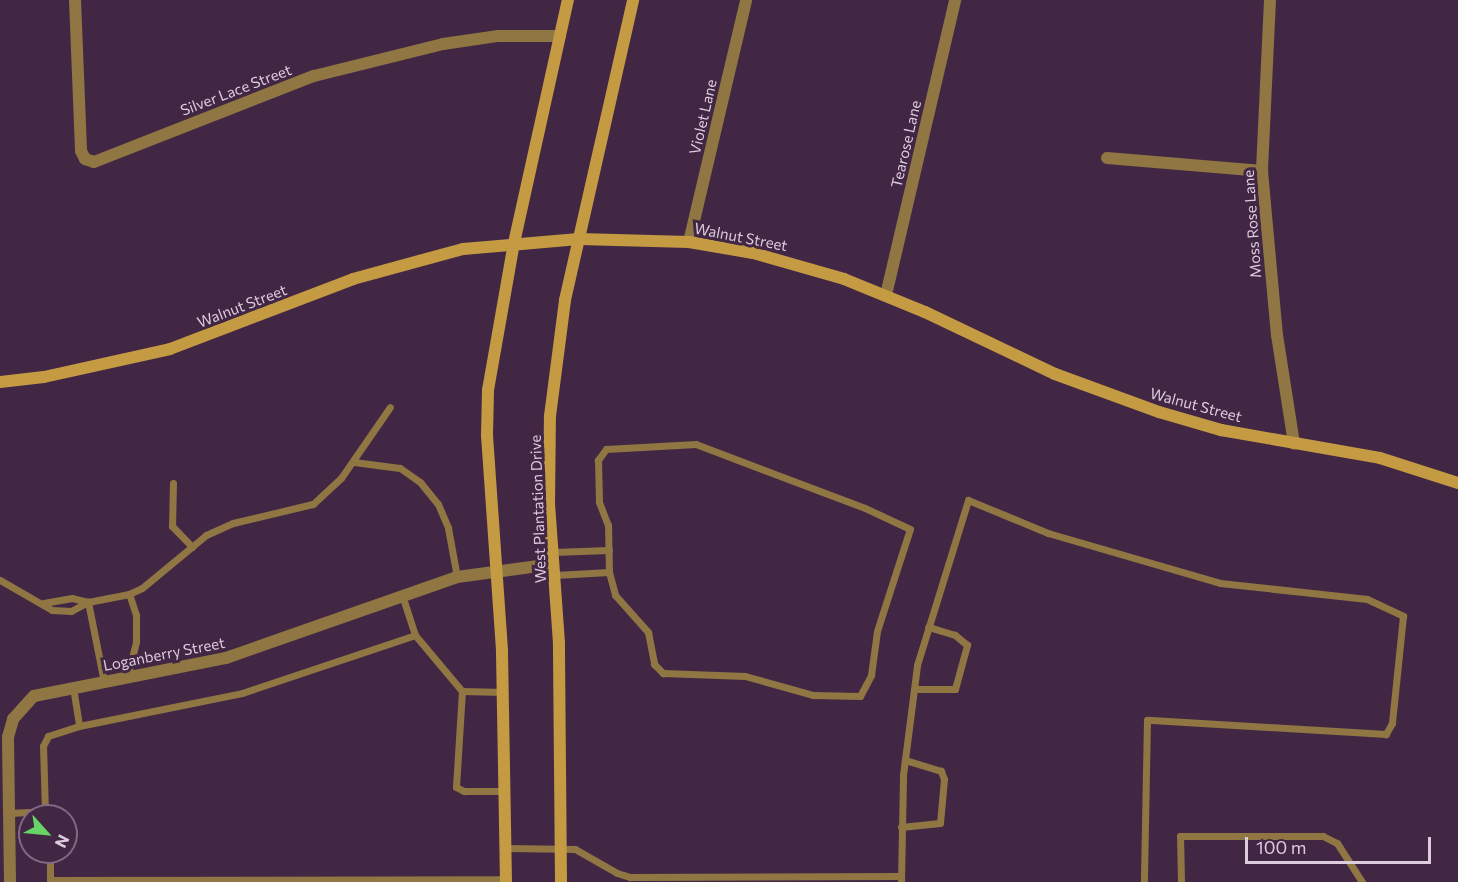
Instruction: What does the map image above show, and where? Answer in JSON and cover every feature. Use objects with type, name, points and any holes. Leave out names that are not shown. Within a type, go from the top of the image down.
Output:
[{"type":"main road","points":[[506,881],[503,692],[487,435],[489,390],[514,243],[568,0]]},
{"type":"main road","name":"West Plantation Drive","points":[[561,882],[550,416],[565,300],[633,0]]},
{"type":"main road","name":"Walnut Street","points":[[0,382],[44,377],[170,349],[353,279],[463,249],[579,239],[689,242],[804,266],[886,295],[1096,391],[1221,430],[1380,458],[1458,483]]},
{"type":"street","name":"Silver Lace Street","points":[[75,0],[81,151],[85,159],[94,162],[314,76],[443,45],[498,36],[560,36]]},
{"type":"street","name":"Violet Lane","points":[[689,242],[746,0]]},
{"type":"street","name":"Tearose Lane","points":[[886,295],[955,0]]},
{"type":"street","name":"Moss Rose Lane","points":[[1270,0],[1262,171],[1277,335],[1294,444]]},
{"type":"street","points":[[1107,158],[1262,171]]},
{"type":"street","name":"Loganberry Street","points":[[10,882],[8,737],[13,719],[34,696],[226,658],[403,599],[457,576],[554,563]]},
{"type":"lane","points":[[0,580],[52,610],[71,611],[88,602],[129,594],[192,547],[233,524],[313,504],[354,462],[390,407]]},
{"type":"lane","points":[[696,444],[866,508],[910,529],[877,631],[871,675],[860,696],[813,695],[745,676],[663,673],[654,664],[648,632],[615,595],[609,572],[608,525],[599,502],[598,460],[606,449],[696,444]]},
{"type":"lane","points":[[354,462],[400,468],[420,482],[438,504],[448,528],[457,576]]},
{"type":"lane","points":[[173,483],[172,526],[192,547]]},
{"type":"lane","points":[[505,848],[561,846],[582,851],[616,873],[630,877],[901,879],[900,827],[914,689],[928,627],[969,500],[1048,533],[1220,583],[1366,599],[1403,616],[1392,723],[1386,734],[1147,720],[1144,882]]},
{"type":"lane","points":[[554,563],[609,550]]},
{"type":"lane","points":[[554,563],[609,572]]},
{"type":"lane","points":[[127,678],[136,641],[136,615],[129,594]]},
{"type":"lane","points":[[43,603],[72,598],[88,602]]},
{"type":"lane","points":[[403,599],[415,635],[462,691],[456,787],[464,791],[505,791]]},
{"type":"lane","points":[[88,602],[104,682]]},
{"type":"lane","points":[[914,689],[955,689],[963,665],[967,645],[964,639],[928,627]]},
{"type":"lane","points":[[47,804],[44,741],[48,735],[79,726],[242,693],[415,635]]},
{"type":"lane","points":[[73,687],[79,726]]},
{"type":"lane","points":[[462,691],[503,692]]},
{"type":"lane","points":[[900,827],[940,823],[944,779],[941,771],[905,760]]},
{"type":"lane","points":[[9,813],[18,813]]},
{"type":"lane","points":[[1181,882],[1180,836],[1323,836],[1337,843],[1362,882]]},
{"type":"lane","points":[[50,864],[50,880],[506,881]]}]
